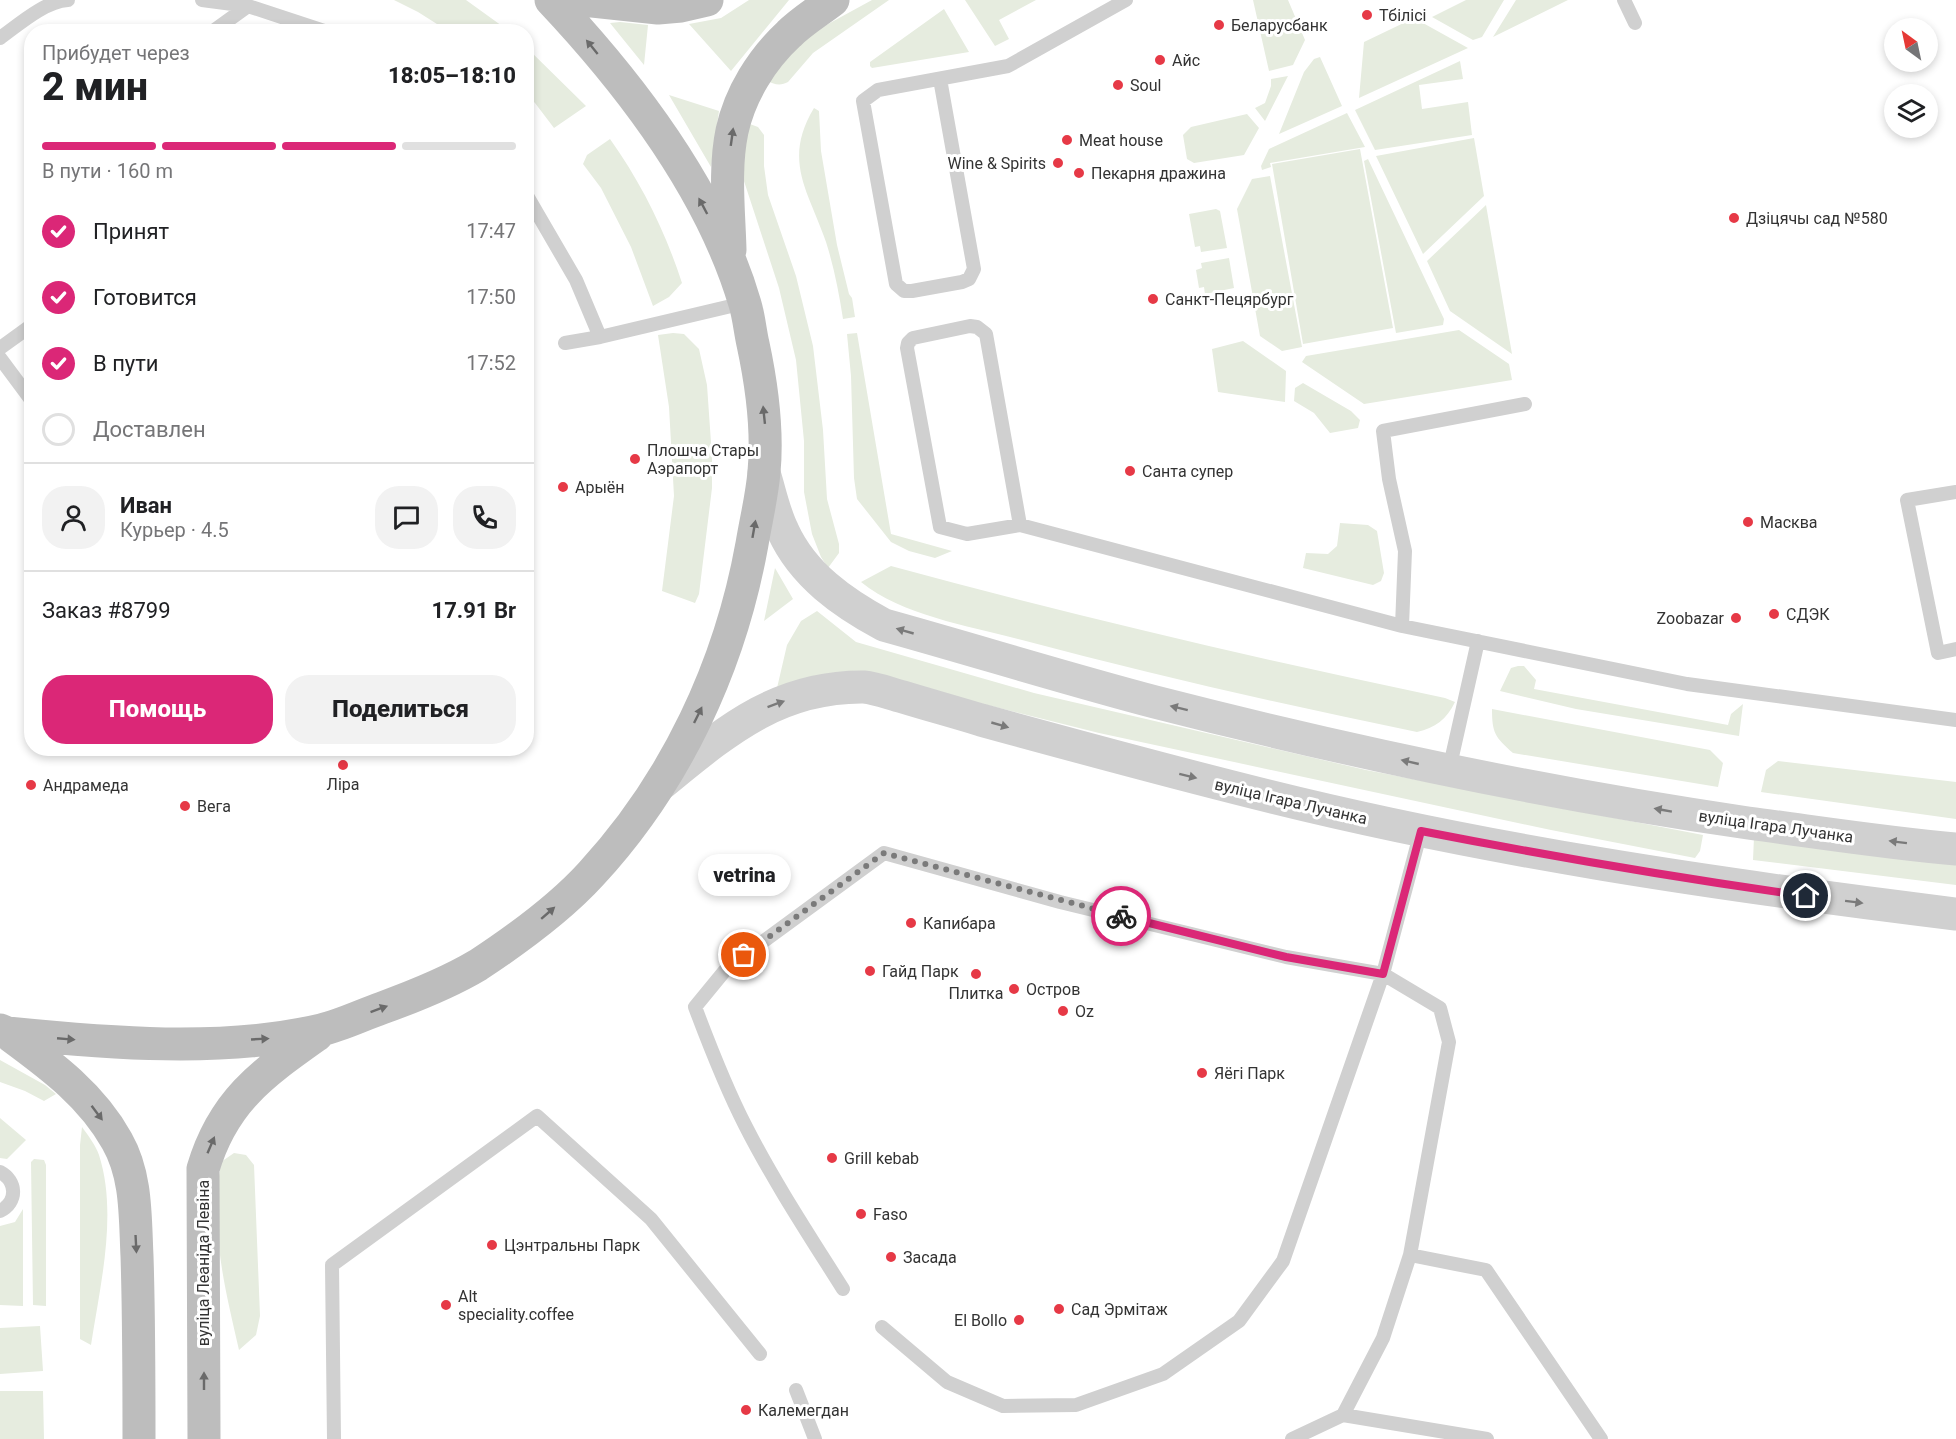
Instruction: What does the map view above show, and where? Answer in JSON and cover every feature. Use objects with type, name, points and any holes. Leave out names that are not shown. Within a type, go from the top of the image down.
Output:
[{"type":"main road","points":[[4,1031],[68,1039],[122,1042],[207,1043],[271,1039],[324,1029],[435,987],[476,966],[541,919],[590,876],[660,785],[700,711],[730,636],[746,575],[764,473],[765,426],[760,379],[745,303],[730,258],[670,147],[635,96],[551,0]]},
{"type":"main road","points":[[583,0],[658,8],[707,0]]},
{"type":"main road","points":[[730,258],[729,159],[732,132],[741,103],[759,69],[789,34],[833,0]]},
{"type":"main road","name":"вуліца Леаніда Левіна","points":[[204,1439],[203,1169],[210,1145],[225,1117],[241,1097],[268,1070],[324,1029]]},
{"type":"main road","points":[[4,1031],[77,1088],[117,1140],[126,1159],[134,1197],[138,1299],[139,1439]]},
{"type":"street","name":"вуліца Ігара Лучанка","points":[[764,473],[783,531],[802,562],[822,585],[857,610],[884,625],[1152,701],[1449,770],[1681,813],[1956,849]]},
{"type":"street","name":"вуліца Ігара Лучанка","points":[[660,785],[719,737],[762,709],[811,692],[867,687],[1136,764],[1421,831],[1536,854],[1671,877],[1956,914]]},
{"type":"lane","points":[[0,39],[22,21],[58,0],[68,0]]},
{"type":"lane","points":[[202,0],[248,6],[303,24]]},
{"type":"lane","points":[[940,79],[974,269],[969,279],[962,282],[904,291],[896,284],[863,101],[878,90],[1008,66],[1126,0]]},
{"type":"lane","points":[[1624,0],[1635,23]]},
{"type":"lane","points":[[223,24],[248,6]]},
{"type":"lane","points":[[534,208],[576,280],[600,337]]},
{"type":"lane","points":[[565,343],[745,303]]},
{"type":"lane","points":[[1020,525],[986,334],[977,327],[970,326],[913,338],[908,343],[908,348],[940,527],[967,534],[1020,525],[1402,626],[1687,684],[1956,720]]},
{"type":"lane","points":[[0,348],[24,331]]},
{"type":"lane","points":[[0,358],[24,390]]},
{"type":"lane","points":[[1402,626],[1405,551],[1389,479],[1383,431],[1526,404]]},
{"type":"lane","points":[[1956,492],[1907,501],[1938,653],[1956,650]]},
{"type":"lane","points":[[1449,770],[1478,641]]},
{"type":"lane","points":[[882,1327],[947,1382],[1003,1406],[1076,1405],[1163,1374],[1239,1321],[1283,1261],[1383,974],[1421,831]]},
{"type":"lane","points":[[843,1289],[779,1187],[744,1124],[719,1070],[695,1006],[727,968],[884,853],[1060,902],[1275,954],[1383,974],[1440,1008],[1449,1042],[1410,1255],[1383,1338],[1343,1415]]},
{"type":"lane","points":[[334,1439],[332,1264],[537,1116],[651,1219],[760,1354]]},
{"type":"lane","points":[[0,1172],[8,1177],[14,1188],[11,1202],[0,1211]]},
{"type":"lane","points":[[1410,1255],[1486,1270],[1601,1439]]},
{"type":"lane","points":[[796,1390],[815,1439]]},
{"type":"lane","points":[[1292,1439],[1343,1415],[1487,1439]]},
{"type":"shaded area","points":[[394,0],[466,0],[499,24],[437,24]]},
{"type":"shaded area","points":[[749,0],[789,0],[731,71],[689,24],[721,18]]},
{"type":"shaded area","points":[[872,0],[889,0],[813,53],[788,82],[777,84],[766,80],[797,41]]},
{"type":"shaded area","points":[[965,0],[1036,0],[999,20],[1009,39],[995,46]]},
{"type":"shaded area","points":[[1253,0],[1288,0],[1305,40],[1293,65],[1269,71]]},
{"type":"shaded area","points":[[1466,0],[1504,0],[1482,37],[1473,40],[1432,17]]},
{"type":"shaded area","points":[[1516,0],[1568,0],[1493,37]]},
{"type":"shaded area","points":[[944,9],[969,52],[872,68],[870,66],[870,62]]},
{"type":"shaded area","points":[[1414,18],[1468,48],[1359,98],[1364,42]]},
{"type":"shaded area","points":[[610,23],[648,25],[644,65]]},
{"type":"shaded area","points":[[534,55],[586,106],[554,128],[535,103]]},
{"type":"shaded area","points":[[1320,57],[1342,106],[1279,134],[1304,72],[1314,59]]},
{"type":"shaded area","points":[[1460,61],[1463,79],[1419,85],[1422,109],[1468,102],[1472,135],[1375,150],[1355,110]]},
{"type":"shaded area","points":[[1288,76],[1265,121],[1255,108],[1265,103],[1271,79]]},
{"type":"shaded area","points":[[669,95],[719,111],[711,167]]},
{"type":"shaded area","points":[[814,108],[819,111],[821,151],[837,245],[855,317],[843,319],[829,251],[806,192],[799,161],[800,144]]},
{"type":"shaded area","points":[[1347,113],[1365,147],[1270,163],[1271,167],[1262,170],[1261,166],[1269,149]]},
{"type":"shaded area","points":[[1247,114],[1259,128],[1244,155],[1194,163],[1187,159],[1183,135],[1191,127]]},
{"type":"shaded area","points":[[747,123],[758,127],[764,135],[764,166],[768,195],[796,276],[813,346],[823,430],[827,499],[839,544],[839,553],[828,568],[812,534],[804,492],[804,441],[796,360],[779,288],[743,178]]},
{"type":"shaded area","points":[[1474,138],[1484,196],[1423,254],[1376,156]]},
{"type":"shaded area","points":[[610,139],[652,208],[682,283],[669,297],[653,306],[631,247],[601,188],[583,164],[587,155]]},
{"type":"shaded area","points":[[1360,149],[1393,328],[1303,344],[1272,164]]},
{"type":"shaded area","points":[[1368,159],[1444,319],[1443,325],[1396,333],[1364,161]]},
{"type":"shaded area","points":[[1270,176],[1302,347],[1282,351],[1260,336],[1237,209],[1252,179]]},
{"type":"shaded area","points":[[1486,205],[1512,354],[1450,311],[1427,261]]},
{"type":"shaded area","points":[[1216,209],[1220,211],[1227,248],[1201,252],[1200,246],[1195,247],[1189,214]]},
{"type":"shaded area","points":[[1229,258],[1234,288],[1205,294],[1204,287],[1199,288],[1196,270],[1202,268],[1201,263]]},
{"type":"shaded area","points":[[1459,330],[1509,364],[1512,380],[1364,404],[1302,362],[1306,356]]},
{"type":"shaded area","points":[[857,333],[891,534],[952,551],[935,558],[909,551],[891,542],[857,499],[847,334]]},
{"type":"shaded area","points":[[684,334],[699,349],[707,385],[712,488],[699,594],[695,603],[662,591],[674,496],[669,407],[658,335]]},
{"type":"shaded area","points":[[1243,341],[1286,371],[1285,402],[1218,392],[1212,349]]},
{"type":"shaded area","points":[[1303,383],[1351,411],[1360,420],[1358,428],[1330,433],[1314,413],[1294,401],[1295,388]]},
{"type":"shaded area","points":[[1340,523],[1368,525],[1377,531],[1384,573],[1381,581],[1373,585],[1303,568],[1306,553],[1328,554],[1337,546]]},
{"type":"shaded area","points":[[891,566],[1098,619],[1455,702],[1440,722],[1417,732],[1170,677],[917,612],[878,594],[861,582]]},
{"type":"shaded area","points":[[775,568],[793,599],[764,621]]},
{"type":"shaded area","points":[[817,611],[856,642],[1034,693],[1366,770],[1703,835],[1700,851],[1695,858],[1551,830],[1099,733],[916,687],[777,688],[787,645],[801,621]]},
{"type":"shaded area","points":[[1524,666],[1536,680],[1534,689],[1728,725],[1731,714],[1743,704],[1739,736],[1576,709],[1500,691],[1511,668]]},
{"type":"shaded area","points":[[1492,709],[1710,750],[1723,763],[1718,787],[1513,753],[1496,734]]},
{"type":"shaded area","points":[[1778,761],[1956,782],[1956,819],[1761,792],[1766,770]]},
{"type":"shaded area","points":[[1754,837],[1956,861],[1956,885],[1753,860]]},
{"type":"shaded area","points":[[0,1060],[45,1085],[56,1094],[44,1101],[0,1082]]},
{"type":"shaded area","points":[[0,1118],[26,1140],[7,1159],[0,1158]]},
{"type":"shaded area","points":[[82,1127],[99,1155],[107,1201],[106,1250],[91,1345],[80,1339],[80,1145]]},
{"type":"shaded area","points":[[234,1153],[246,1155],[254,1165],[260,1316],[256,1335],[239,1350],[220,1257],[217,1211],[221,1162]]},
{"type":"shaded area","points":[[34,1159],[44,1160],[46,1165],[46,1306],[33,1305],[31,1162]]},
{"type":"shaded area","points":[[23,1209],[23,1306],[0,1305],[0,1226],[15,1222]]},
{"type":"shaded area","points":[[40,1326],[43,1371],[0,1374],[0,1328]]},
{"type":"shaded area","points":[[0,1391],[43,1391],[44,1439],[0,1439]]},
{"type":"way so far","points":[[744,955],[884,853],[1060,902],[1121,916]]},
{"type":"place","name":"Тбілісі","points":[[1367,15]]},
{"type":"place","name":"Беларусбанк","points":[[1219,25]]},
{"type":"place","name":"Айс","points":[[1160,60]]},
{"type":"place","name":"Soul","points":[[1118,85]]},
{"type":"place","name":"Meat house","points":[[1067,140]]},
{"type":"place","name":"Wine & Spirits","points":[[1058,163]]},
{"type":"place","name":"Пекарня дражина","points":[[1079,173]]},
{"type":"place","name":"Дзіцячы сад №580","points":[[1734,218]]},
{"type":"place","name":"Санкт-Пецярбург","points":[[1153,299]]},
{"type":"place","name":"Плошча Стары Аэрапорт","points":[[635,459]]},
{"type":"place","name":"Санта супер","points":[[1130,471]]},
{"type":"place","name":"Арыён","points":[[563,487]]},
{"type":"place","name":"Масква","points":[[1748,522]]},
{"type":"place","name":"СДЭК","points":[[1774,614]]},
{"type":"place","name":"Zoobazar","points":[[1736,618]]},
{"type":"place","name":"Ліра","points":[[343,765]]},
{"type":"place","name":"Андрамеда","points":[[31,785]]},
{"type":"place","name":"Вега","points":[[185,806]]},
{"type":"place","name":"Капибара","points":[[911,923]]},
{"type":"place","name":"vetrina","points":[[744,955]]},
{"type":"place","name":"Гайд Парк","points":[[870,971]]},
{"type":"place","name":"Плитка","points":[[976,974]]},
{"type":"place","name":"Остров","points":[[1014,989]]},
{"type":"place","name":"Oz","points":[[1063,1011]]},
{"type":"place","name":"Яёгі Парк","points":[[1202,1073]]},
{"type":"place","name":"Grill kebab","points":[[832,1158]]},
{"type":"place","name":"Faso","points":[[861,1214]]},
{"type":"place","name":"Цэнтральны Парк","points":[[492,1245]]},
{"type":"place","name":"Засада","points":[[891,1257]]},
{"type":"place","name":"Alt speciality.coffee","points":[[446,1305]]},
{"type":"place","name":"Сад Эрмітаж","points":[[1059,1309]]},
{"type":"place","name":"El Bollo","points":[[1019,1320]]},
{"type":"place","name":"Калемегдан","points":[[746,1410]]},
{"type":"route","points":[[1121,916],[1286,957],[1383,974],[1421,831],[1536,854],[1671,877],[1806,896]]}]
